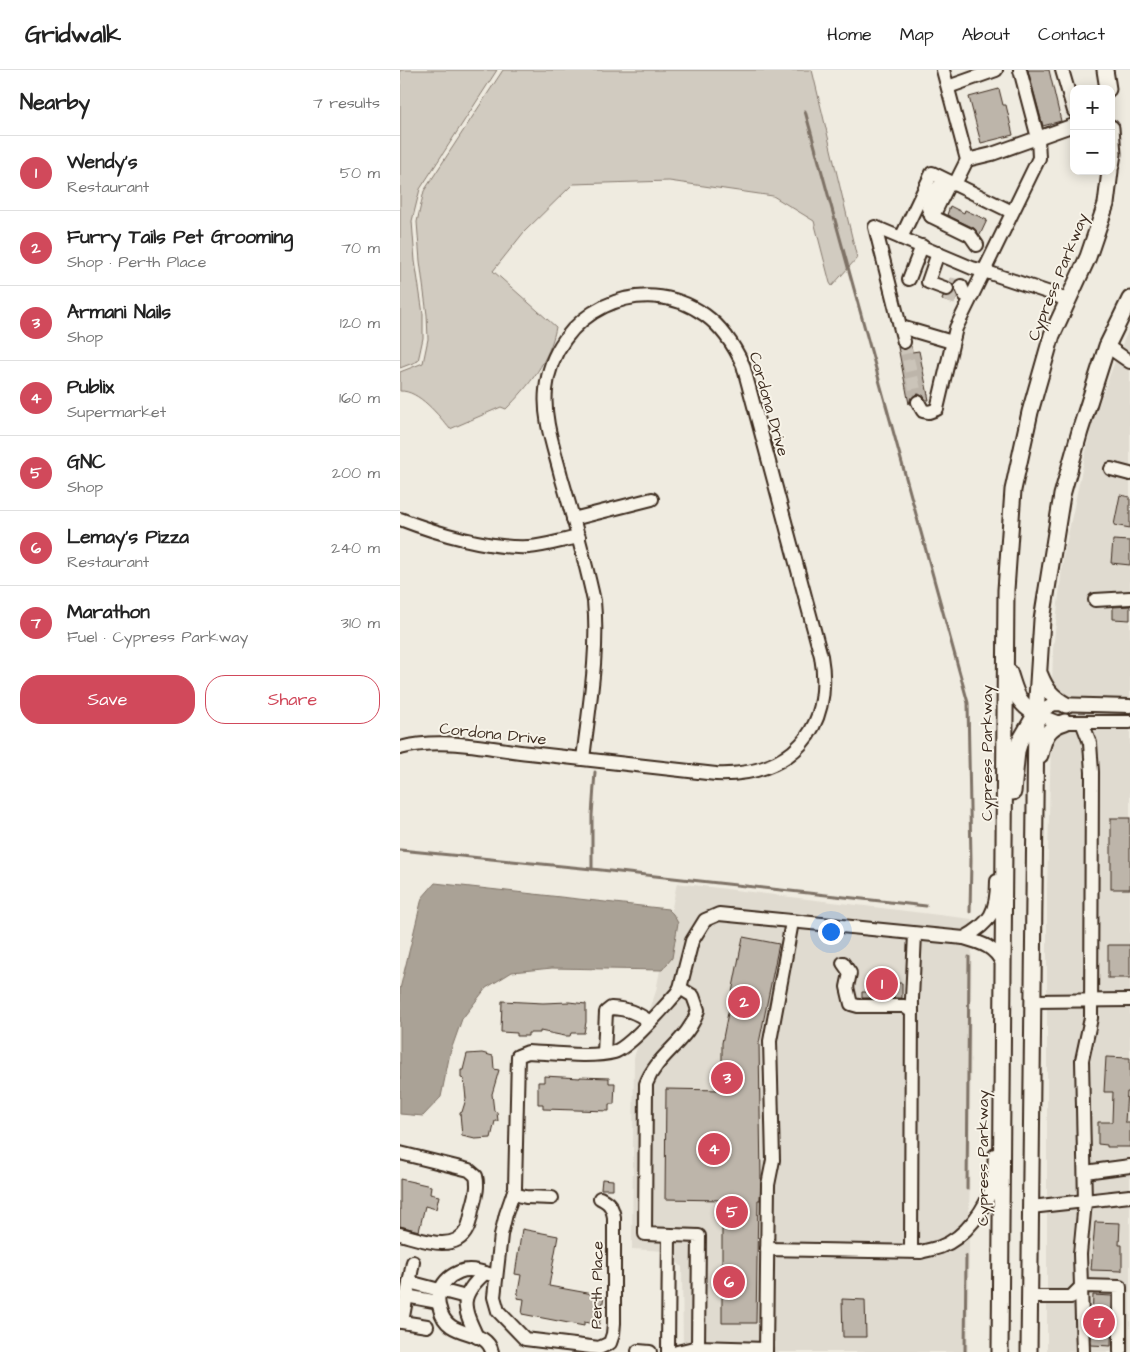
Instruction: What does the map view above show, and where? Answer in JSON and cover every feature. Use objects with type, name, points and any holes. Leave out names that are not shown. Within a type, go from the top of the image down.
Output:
[{"type":"main road","points":[[1105,70],[1107,85]]},
{"type":"main road","name":"Cypress Parkway","points":[[1000,1352],[1006,590],[1013,490],[1030,412],[1052,335],[1088,257],[1106,204],[1110,175]]},
{"type":"main road","points":[[1030,1352],[1035,770],[1036,714],[1042,620],[1062,495],[1107,346],[1130,299]]},
{"type":"main road","points":[[1005,658],[1018,698],[1025,707],[1036,714]]},
{"type":"main road","points":[[1038,672],[1046,690],[1055,699],[1066,705]]},
{"type":"main road","points":[[1004,815],[1012,800],[1020,741],[1036,714]]},
{"type":"main road","points":[[1035,770],[1048,733],[1056,724],[1065,722]]},
{"type":"street","points":[[943,70],[967,160]]},
{"type":"street","points":[[948,87],[996,70]]},
{"type":"street","points":[[954,291],[984,271],[1039,158],[1038,138],[1020,70]]},
{"type":"street","points":[[1062,70],[1070,97]]},
{"type":"street","points":[[952,185],[967,160],[992,154],[1070,126]]},
{"type":"street","points":[[901,238],[932,173],[952,185],[1012,212]]},
{"type":"street","points":[[952,185],[939,186],[934,192],[928,208],[931,216],[970,235],[976,245]]},
{"type":"street","points":[[913,215],[992,253]]},
{"type":"street","points":[[904,342],[875,227],[972,268],[1068,301]]},
{"type":"street","points":[[909,279],[922,246]]},
{"type":"street","points":[[938,253],[928,282],[954,291]]},
{"type":"street","points":[[918,402],[923,411],[929,412],[937,409],[956,328],[954,291]]},
{"type":"street","name":"Cordona Drive","points":[[400,748],[414,744],[440,743],[716,774],[745,773],[767,768],[779,762],[791,753],[810,732],[822,706],[824,678],[821,656],[744,365],[725,333],[704,314],[673,300],[631,297],[608,304],[589,315],[561,343],[553,358],[548,375],[545,391],[546,409],[553,445],[579,537],[594,601],[596,622],[583,759]]},
{"type":"street","points":[[899,322],[952,342]]},
{"type":"street","points":[[1107,346],[1130,362]]},
{"type":"street","points":[[1112,469],[1130,474]]},
{"type":"street","points":[[573,519],[652,499]]},
{"type":"street","points":[[400,519],[416,526],[464,539],[498,545],[529,547],[579,537]]},
{"type":"street","points":[[1095,600],[1130,598]]},
{"type":"street","points":[[1036,714],[1054,704],[1130,706]]},
{"type":"street","points":[[1036,714],[1058,722],[1130,722]]},
{"type":"street","points":[[1082,722],[1090,743],[1092,757],[1091,1000],[1090,1024],[1082,1060],[1086,1202],[1080,1254],[1082,1352]]},
{"type":"street","points":[[964,938],[985,924],[994,912],[997,894],[997,816],[1004,779]]},
{"type":"street","name":"Perth Place","points":[[600,1198],[608,1202],[614,1217],[614,1323],[610,1343],[599,1348],[525,1339],[498,1311],[490,1275],[515,1188],[518,1056],[528,1052],[615,1052],[628,1042],[676,994],[680,988],[692,941],[704,920],[719,914],[964,938],[989,947],[999,955],[1002,963]]},
{"type":"street","points":[[677,1352],[698,1348],[766,1351],[768,1185],[773,1160],[770,1041],[792,922]]},
{"type":"street","points":[[911,1251],[912,1012],[915,934]]},
{"type":"street","points":[[843,963],[850,973],[847,987],[851,1004],[858,1006],[904,1006],[912,1012]]},
{"type":"street","points":[[680,988],[692,996],[698,1010],[695,1020],[655,1067],[646,1084],[645,1234],[698,1236],[698,1348]]},
{"type":"street","points":[[1032,1001],[1130,1000]]},
{"type":"street","points":[[604,1053],[606,1012],[611,1008],[627,1009],[636,1012],[649,1021]]},
{"type":"street","points":[[767,1250],[921,1252],[941,1247],[958,1236],[972,1222],[984,1204],[993,1182],[996,1057],[1002,1040]]},
{"type":"street","points":[[400,1153],[469,1170],[476,1176],[477,1186],[467,1228],[458,1239],[444,1243],[400,1234]]},
{"type":"street","points":[[1085,1172],[1130,1166]]},
{"type":"street","points":[[513,1194],[526,1197],[552,1198]]},
{"type":"street","points":[[1031,1207],[1130,1196]]},
{"type":"street","points":[[668,1352],[669,1235]]},
{"type":"street","points":[[412,1262],[401,1322],[426,1326]]},
{"type":"street","points":[[490,1275],[470,1270],[458,1272],[447,1279],[439,1297],[441,1315],[446,1323],[458,1331],[485,1340],[492,1352]]},
{"type":"street","points":[[477,1337],[468,1317],[466,1297],[471,1286],[490,1275]]},
{"type":"street","points":[[409,1282],[431,1287],[439,1297]]},
{"type":"street","points":[[1030,1297],[1071,1297],[1082,1286],[1120,1287],[1125,1292],[1120,1352]]},
{"type":"street","points":[[406,1296],[466,1297]]},
{"type":"street","points":[[638,1351],[650,1352]]},
{"type":"shaded area","points":[[400,70],[497,70],[420,189],[412,221],[415,261],[423,314],[423,338],[418,361],[400,368]]},
{"type":"shaded area","points":[[503,70],[812,70],[857,258],[832,286],[814,221],[773,196],[669,181],[573,184],[524,232],[493,271],[556,327],[544,361],[523,391],[506,409],[501,407],[450,429],[421,399],[407,392],[400,391],[400,372],[423,363],[428,339],[417,222],[424,191]]},
{"type":"shaded area","points":[[1130,327],[1130,701],[1067,700],[1052,688],[1053,650],[1063,558],[1092,423],[1118,353]]},
{"type":"shaded area","points":[[1056,710],[1130,712],[1130,716],[1058,717],[1052,714]]},
{"type":"shaded area","points":[[1066,727],[1130,727],[1130,995],[1047,996],[1047,891],[1051,740],[1053,736]]},
{"type":"shaded area","points":[[435,883],[668,909],[678,923],[672,958],[662,970],[552,968],[512,972],[486,988],[462,1019],[450,1053],[441,1097],[423,1116],[400,1114],[400,989],[422,898]]},
{"type":"shaded area","points":[[677,883],[972,919],[968,1352],[683,1352],[682,1267],[665,1251],[632,1249],[634,1057],[640,1039],[681,998],[698,938],[687,935],[674,986],[648,1015],[656,991],[660,970],[662,970]]},
{"type":"shaded area","points":[[1130,1005],[1130,1190],[1047,1200],[1047,1006]]},
{"type":"shaded area","points":[[1130,1201],[1130,1352],[1047,1352],[1047,1211]]},
{"type":"building","points":[[1028,70],[1049,70],[1061,121],[1043,126]]},
{"type":"building","points":[[999,89],[1003,105],[1006,105],[1013,135],[981,143],[969,97]]},
{"type":"building","points":[[950,206],[964,213],[965,210],[987,220],[980,235],[974,228],[947,215]]},
{"type":"building","points":[[955,292],[957,296],[954,303],[942,300],[943,296],[949,297]]},
{"type":"building","points":[[911,346],[912,352],[919,351],[929,400],[926,400],[923,395],[918,394],[911,397],[909,404],[898,347],[906,350]]},
{"type":"building","points":[[1120,495],[1130,497],[1130,528],[1114,525]]},
{"type":"building","points":[[1113,540],[1130,541],[1130,565],[1111,563]]},
{"type":"building","points":[[1130,606],[1130,620],[1113,619],[1113,607]]},
{"type":"building","points":[[1111,818],[1130,818],[1130,889],[1111,889]]},
{"type":"building","points":[[743,937],[779,944],[759,1043],[761,1181],[760,1200],[758,1200],[756,1323],[722,1323],[722,1200],[665,1199],[666,1089],[722,1090],[722,1043]]},
{"type":"building","points":[[1108,945],[1130,945],[1130,978],[1108,978]]},
{"type":"building","points":[[867,983],[902,983],[902,998],[862,998],[862,992],[868,992]]},
{"type":"building","points":[[502,1001],[586,1004],[584,1033],[571,1033],[570,1036],[565,1036],[540,1031],[540,1033],[528,1033],[528,1036],[517,1036],[517,1033],[501,1032]]},
{"type":"building","points":[[482,1053],[493,1056],[494,1069],[499,1070],[492,1094],[494,1111],[497,1112],[498,1121],[495,1121],[491,1138],[475,1139],[462,1136],[460,1113],[466,1099],[461,1070],[463,1070],[467,1054]]},
{"type":"building","points":[[1106,1057],[1130,1058],[1130,1092],[1127,1092],[1125,1122],[1130,1122],[1130,1147],[1107,1147],[1107,1145],[1098,1144],[1098,1122],[1112,1122],[1113,1092],[1104,1092]]},
{"type":"building","points":[[544,1076],[609,1078],[609,1083],[615,1083],[614,1104],[609,1104],[609,1111],[543,1109],[543,1104],[538,1104],[538,1082],[544,1082]]},
{"type":"building","points":[[400,1179],[431,1186],[430,1194],[439,1196],[436,1209],[425,1206],[419,1231],[400,1226]]},
{"type":"building","points":[[602,1179],[613,1180],[613,1189],[601,1189]]},
{"type":"building","points":[[1095,1222],[1120,1223],[1119,1245],[1122,1245],[1122,1271],[1091,1270]]},
{"type":"building","points":[[522,1229],[558,1236],[549,1286],[604,1296],[599,1325],[584,1322],[584,1326],[522,1314],[524,1299],[517,1298],[521,1275],[515,1274]]},
{"type":"building","points":[[1093,1295],[1112,1296],[1111,1346],[1091,1345]]},
{"type":"building","points":[[842,1299],[865,1300],[866,1337],[843,1337]]},
{"type":"waterway","points":[[805,111],[968,703],[970,912]]},
{"type":"waterway","points":[[592,869],[592,815],[595,772]]},
{"type":"waterway","points":[[400,850],[926,906]]},
{"type":"waterway","points":[[967,1189],[969,957]]},
{"type":"waterway","points":[[965,1352],[966,1256]]},
{"type":"tunnel","points":[[949,283],[961,286]]},
{"type":"tunnel","points":[[945,295],[957,299]]},
{"type":"tunnel","points":[[904,342],[918,402]]},
{"type":"place","name":"Wendy's","points":[[882,984]]},
{"type":"place","name":"Furry Tails Pet Grooming","points":[[744,1002]]},
{"type":"place","name":"Armani Nails","points":[[727,1078]]},
{"type":"place","name":"Publix","points":[[714,1149]]},
{"type":"place","name":"GNC","points":[[732,1212]]},
{"type":"place","name":"Lemay's Pizza","points":[[729,1282]]},
{"type":"place","name":"Marathon","points":[[1099,1322]]}]
